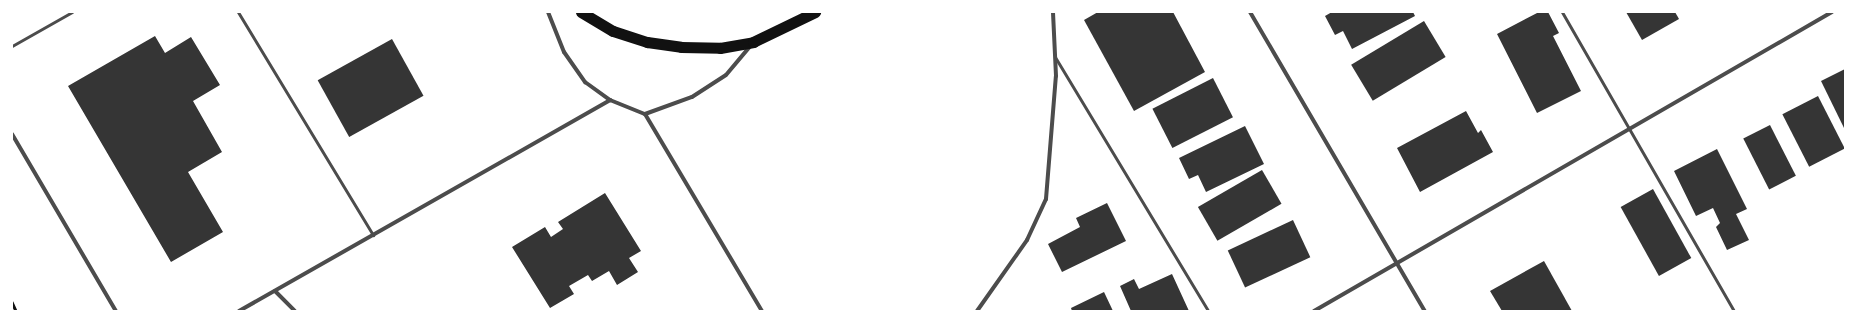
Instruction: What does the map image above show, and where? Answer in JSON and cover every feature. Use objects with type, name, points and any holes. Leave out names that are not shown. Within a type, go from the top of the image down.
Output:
[{"type":"highway","points":[[581,12],[613,31],[647,42],[681,47],[720,48],[753,42],[815,12]]},
{"type":"street","points":[[548,12],[564,52],[585,82],[610,100],[645,114],[762,311]]},
{"type":"street","points":[[977,311],[1026,240],[1046,199],[1056,76],[1053,12]]},
{"type":"street","points":[[1250,12],[1425,311]]},
{"type":"street","points":[[1314,311],[1832,12]]},
{"type":"street","points":[[645,114],[692,97],[726,75],[753,42]]},
{"type":"street","points":[[239,311],[610,100]]},
{"type":"street","points":[[12,134],[116,311]]},
{"type":"street","points":[[275,291],[295,311]]},
{"type":"lane","points":[[12,46],[72,12]]},
{"type":"lane","points":[[238,12],[373,235]]},
{"type":"lane","points":[[1562,12],[1734,311]]},
{"type":"lane","points":[[1055,57],[1208,311]]},
{"type":"path","points":[[12,302],[16,311]]},
{"type":"building","points":[[1098,12],[1173,12],[1205,72],[1134,111],[1084,20]]},
{"type":"building","points":[[1332,12],[1413,12],[1415,16],[1352,49],[1343,31],[1335,35],[1325,16]]},
{"type":"building","points":[[1539,12],[1548,12],[1559,33],[1553,36],[1581,91],[1537,113],[1497,34]]},
{"type":"building","points":[[1626,12],[1675,12],[1679,19],[1642,40]]},
{"type":"building","points":[[1424,21],[1446,57],[1373,101],[1351,65]]},
{"type":"building","points":[[155,36],[165,53],[191,37],[220,85],[193,101],[222,152],[188,172],[223,232],[171,262],[68,86]]},
{"type":"building","points":[[392,39],[424,96],[349,137],[318,80]]},
{"type":"building","points":[[1845,69],[1845,130],[1821,81]]},
{"type":"building","points":[[1213,78],[1233,117],[1172,148],[1152,109]]},
{"type":"building","points":[[1818,96],[1845,149],[1809,167],[1782,114]]},
{"type":"building","points":[[1466,111],[1478,133],[1481,130],[1493,152],[1420,192],[1397,148]]},
{"type":"building","points":[[1770,125],[1796,176],[1769,189],[1743,139]]},
{"type":"building","points":[[1245,126],[1264,164],[1206,192],[1198,175],[1189,179],[1179,158]]},
{"type":"building","points":[[1717,149],[1747,209],[1736,214],[1749,240],[1727,250],[1716,227],[1720,223],[1713,208],[1696,216],[1674,171]]},
{"type":"building","points":[[1262,170],[1282,204],[1217,241],[1198,207]]},
{"type":"building","points":[[1653,189],[1691,258],[1659,276],[1621,207]]},
{"type":"building","points":[[605,193],[641,251],[629,258],[638,272],[617,285],[609,271],[592,281],[588,275],[569,286],[574,294],[550,308],[512,247],[545,227],[551,237],[563,229],[558,222]]},
{"type":"building","points":[[1107,203],[1126,241],[1062,272],[1048,244],[1080,227],[1076,218]]},
{"type":"building","points":[[1293,220],[1310,257],[1245,288],[1228,250]]},
{"type":"building","points":[[1544,261],[1572,311],[1502,311],[1490,291]]},
{"type":"building","points":[[1172,274],[1189,311],[1131,311],[1120,286],[1134,279],[1139,289]]},
{"type":"building","points":[[1104,292],[1113,311],[1072,311],[1071,308]]}]
